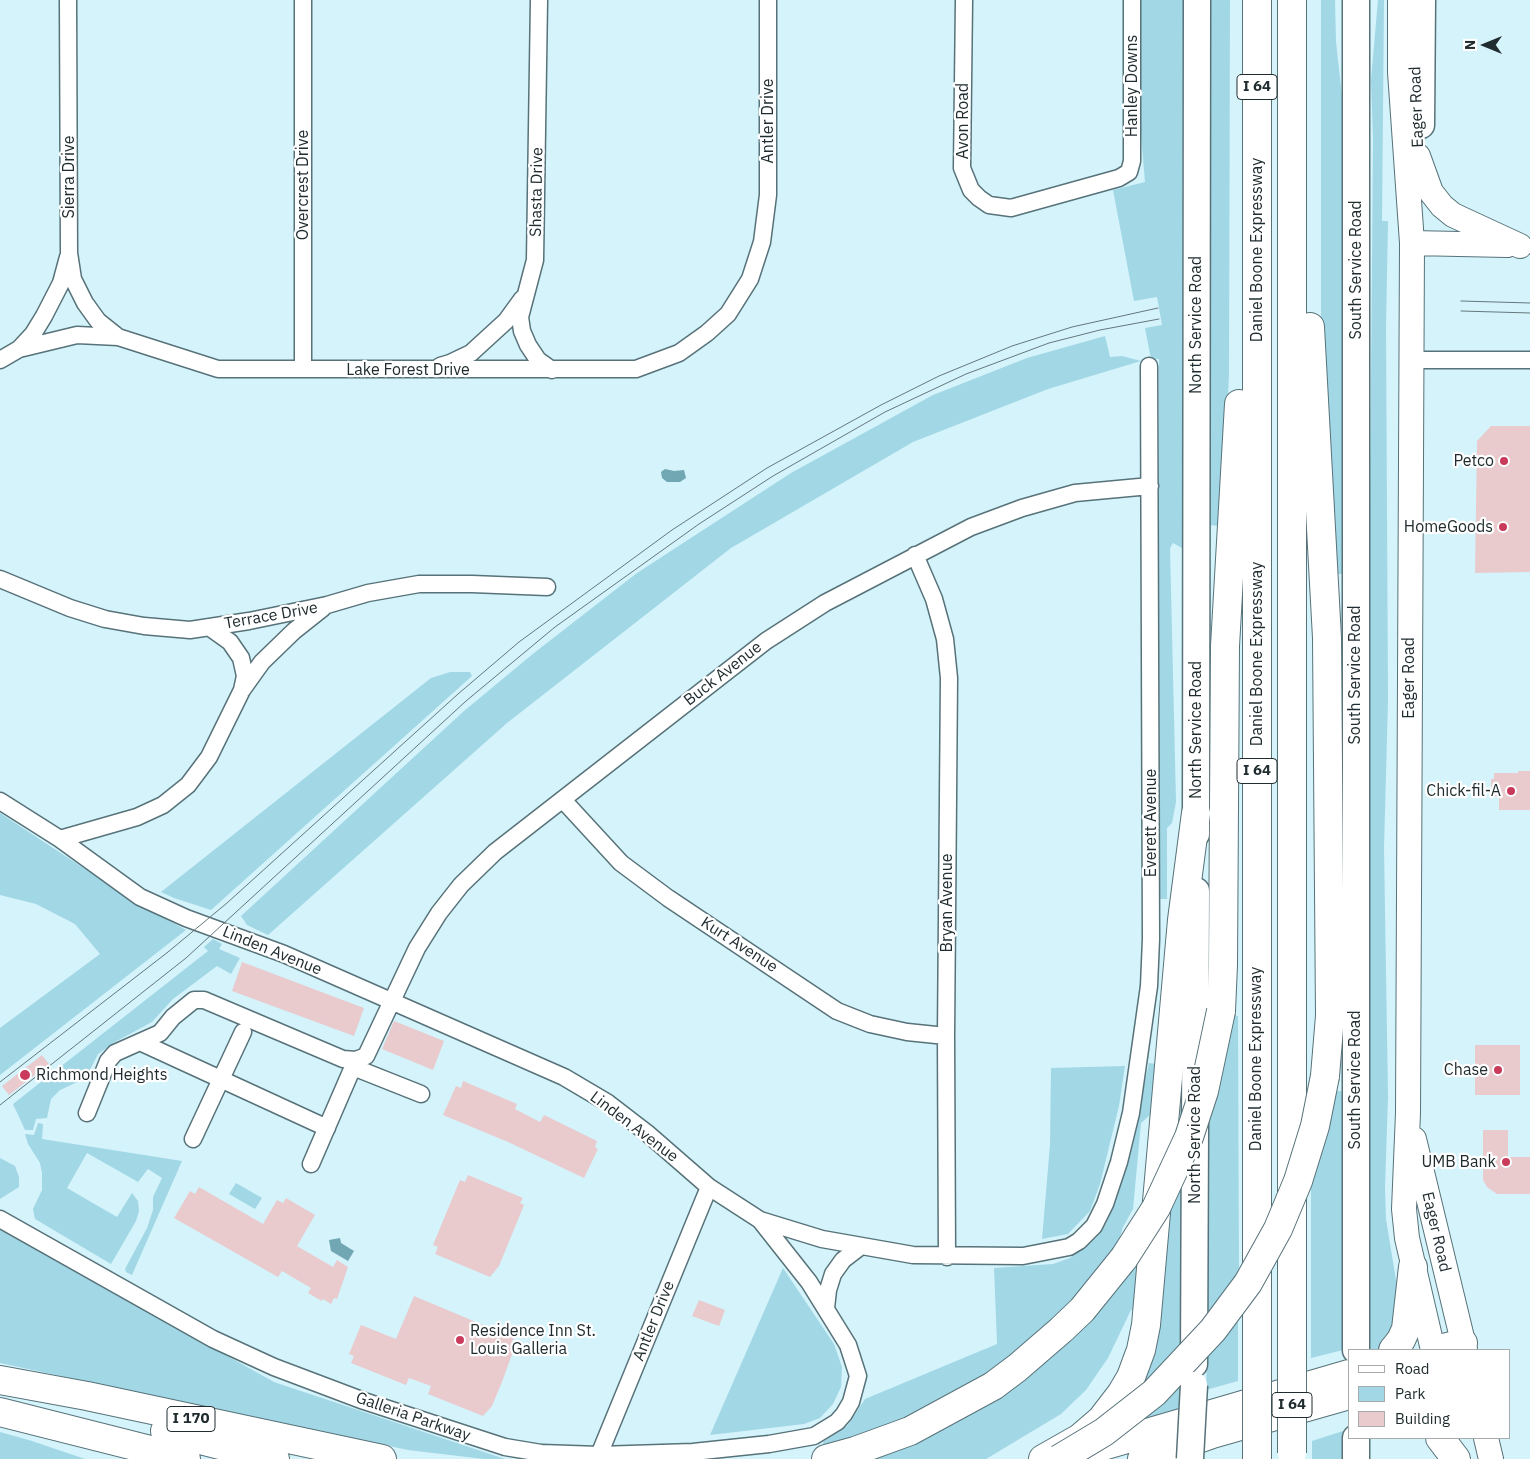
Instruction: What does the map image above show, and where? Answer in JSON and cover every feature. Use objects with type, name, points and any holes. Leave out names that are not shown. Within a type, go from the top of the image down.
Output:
[{"type":"highway","name":"Daniel Boone Expressway","points":[[1257,0],[1257,1459]]},
{"type":"highway","name":"I 64","points":[[1292,0],[1292,1456]]},
{"type":"highway","points":[[1059,1459],[1104,1432],[1154,1393],[1213,1330],[1248,1283],[1278,1229],[1298,1181],[1315,1126],[1325,1076],[1330,1016],[1326,594],[1307,267],[1292,169]]},
{"type":"highway","points":[[826,1459],[864,1448],[910,1431],[993,1386],[1061,1330],[1082,1310],[1124,1258],[1156,1208],[1189,1137],[1204,1090],[1221,1011],[1225,646],[1238,442],[1243,293],[1248,230],[1256,173]]},
{"type":"highway","points":[[1043,1459],[1080,1438],[1100,1420],[1121,1394],[1131,1376],[1141,1350],[1148,1307],[1182,920],[1196,813]]},
{"type":"highway","points":[[1394,1349],[1406,1330],[1414,1267]]},
{"type":"highway","points":[[1442,1349],[1464,1346]]},
{"type":"highway","points":[[1054,1459],[1103,1447],[1170,1424],[1348,1374]]},
{"type":"highway","name":"I 170","points":[[0,1380],[87,1396],[382,1459]]},
{"type":"highway","points":[[0,1387],[44,1401],[275,1459]]},
{"type":"highway","points":[[1142,1459],[1212,1434],[1342,1399]]},
{"type":"highway","name":"I 170","points":[[0,1412],[186,1459]]},
{"type":"highway","points":[[47,1424],[123,1459]]},
{"type":"highway","points":[[1441,1439],[1457,1459]]},
{"type":"main road","name":"North Service Road","points":[[1190,1459],[1194,1385],[1197,0]]},
{"type":"main road","name":"South Service Road","points":[[1356,0],[1356,1345]]},
{"type":"main road","name":"Eager Road","points":[[1400,0],[1400,72],[1412,243]]},
{"type":"main road","name":"Eager Road","points":[[1412,0],[1421,125],[1412,243],[1408,1113],[1404,1209],[1414,1267],[1434,1349]]},
{"type":"main road","points":[[1421,125],[1422,0]]},
{"type":"main road","points":[[1418,156],[1431,192],[1442,206],[1453,215],[1525,246]]},
{"type":"main road","points":[[1412,243],[1525,246]]},
{"type":"main road","name":"Eager Road","points":[[1408,1113],[1464,1346]]},
{"type":"main road","points":[[1356,1439],[1356,1459]]},
{"type":"main road","points":[[1454,1439],[1457,1459]]},
{"type":"main road","points":[[1486,1439],[1491,1459]]},
{"type":"street","name":"Sierra Drive","points":[[68,0],[69,253],[73,279],[85,303],[98,321],[118,337]]},
{"type":"street","name":"Overcrest Drive","points":[[303,0],[303,369]]},
{"type":"street","name":"Shasta Drive","points":[[539,0],[535,260],[524,295],[520,317],[522,331],[538,360],[552,370]]},
{"type":"street","name":"Antler Drive","points":[[762,242],[768,195],[768,0]]},
{"type":"street","name":"Avon Road","points":[[964,0],[962,168],[971,190],[989,205],[1011,208],[1119,178],[1129,172]]},
{"type":"street","name":"Hanley Downs","points":[[1129,172],[1132,161],[1132,0]]},
{"type":"street","name":"Lake Forest Drive","points":[[0,360],[19,349],[76,335],[118,337],[218,368],[421,370],[636,369],[679,353],[707,333],[728,314],[750,278],[762,242]]},
{"type":"street","points":[[19,349],[33,334],[44,316],[61,282],[69,253]]},
{"type":"street","points":[[421,370],[450,363],[471,353],[506,321],[524,295]]},
{"type":"street","points":[[1411,360],[1530,360]]},
{"type":"street","name":"Everett Avenue","points":[[1056,1251],[1079,1241],[1094,1226],[1105,1204],[1119,1162],[1131,1113],[1142,1047],[1149,986],[1151,939],[1150,366]]},
{"type":"street","name":"Buck Avenue","points":[[354,1064],[366,1056],[417,948],[439,913],[461,885],[495,852],[766,641],[824,604],[915,554],[971,527],[1022,508],[1075,493],[1150,486]]},
{"type":"street","name":"Bryan Avenue","points":[[915,554],[934,599],[945,639],[949,678],[946,1036],[947,1257]]},
{"type":"street","name":"Terrace Drive","points":[[0,579],[70,608],[105,619],[144,626],[190,630],[327,605],[368,593],[419,584],[547,587]]},
{"type":"street","points":[[60,839],[138,818],[169,800],[188,785],[209,757],[242,690],[262,662],[294,631],[327,605]]},
{"type":"street","points":[[209,627],[230,642],[242,658],[245,676],[242,690]]},
{"type":"street","name":"Kurt Avenue","points":[[563,800],[621,863],[668,898],[836,1010],[870,1024],[907,1032],[946,1036]]},
{"type":"street","name":"Linden Avenue","points":[[0,801],[60,839],[140,897],[186,918],[284,954],[564,1078],[608,1103],[647,1133],[709,1187],[760,1220],[822,1240],[913,1255],[947,1257],[1023,1256],[1056,1251]]},
{"type":"street","points":[[87,1113],[108,1061],[115,1053],[160,1033],[186,1004],[194,1000],[204,1000],[421,1094]]},
{"type":"street","points":[[194,1139],[243,1032]]},
{"type":"street","points":[[140,1042],[327,1128]]},
{"type":"street","points":[[311,1164],[354,1064]]},
{"type":"street","name":"Antler Drive","points":[[599,1455],[709,1187]]},
{"type":"street","name":"Galleria Parkway","points":[[0,1219],[213,1339],[274,1368],[364,1401],[505,1447],[541,1453],[599,1455],[693,1452],[770,1444],[814,1436],[837,1422],[851,1402],[858,1376],[848,1345],[826,1308]]},
{"type":"street","points":[[760,1220],[809,1282],[826,1308]]},
{"type":"street","points":[[826,1308],[828,1290],[833,1274],[843,1260],[860,1247]]},
{"type":"green space","points":[[1141,0],[1183,0],[1182,548],[1173,543],[1170,548],[1176,802],[1172,823],[1167,828],[1167,899],[1159,899],[1159,359],[1151,359],[1145,328],[1162,325],[1157,297],[1134,301],[1113,190],[1145,182],[1141,134]]},
{"type":"green space","points":[[1208,0],[1230,0],[1229,374],[1222,526],[1207,525]]},
{"type":"green space","points":[[1321,0],[1335,0],[1336,42],[1344,114],[1343,574],[1337,574],[1321,354]]},
{"type":"green space","points":[[1378,0],[1384,0],[1382,221],[1388,221],[1386,326],[1388,700],[1384,848],[1388,1096],[1385,1188],[1386,1219],[1401,1311],[1382,1349],[1369,1349],[1369,635],[1373,139],[1371,80]]},
{"type":"green space","points":[[1105,336],[1110,357],[1122,356],[1141,361],[1048,389],[913,442],[731,548],[507,723],[268,935],[247,925],[241,916],[464,711],[534,653],[637,573],[791,473],[933,395],[1027,358]]},
{"type":"green space","points":[[450,672],[470,672],[472,676],[211,910],[161,892],[431,678]]},
{"type":"green space","points":[[0,813],[132,900],[186,930],[0,1075],[0,1028],[100,954],[75,924],[36,904],[0,895]]},
{"type":"green space","points":[[213,939],[222,944],[219,949],[240,958],[231,974],[217,966],[173,999],[152,1022],[115,1042],[98,1054],[86,1078],[60,1090],[51,1099],[47,1118],[36,1119],[33,1130],[25,1130],[13,1104],[208,951],[204,947]]},
{"type":"green space","points":[[1228,1016],[1238,1016],[1239,1278],[1206,1322],[1206,1116]]},
{"type":"green space","points":[[1149,1063],[1156,1064],[1152,1113],[1141,1123],[1133,1209],[1123,1227],[1115,1253],[1071,1304],[987,1376],[903,1422],[824,1449],[823,1442],[848,1425],[865,1399],[997,1344],[994,1268],[1053,1264],[1070,1258],[1096,1238],[1106,1224],[1127,1163]]},
{"type":"green space","points":[[1125,1066],[1119,1106],[1100,1184],[1090,1211],[1068,1234],[1042,1239],[1050,1145],[1051,1068]]},
{"type":"green space","points":[[1331,1089],[1344,1092],[1343,1350],[1311,1358],[1311,1173]]},
{"type":"green space","points":[[38,1123],[43,1124],[42,1139],[182,1161],[132,1275],[126,1272],[125,1269],[147,1228],[153,1210],[153,1197],[162,1178],[148,1169],[138,1182],[87,1153],[67,1188],[117,1217],[132,1193],[138,1201],[139,1211],[136,1221],[111,1264],[35,1219],[33,1209],[42,1190],[42,1173],[40,1163],[28,1144],[25,1134],[34,1135]]},
{"type":"green space","points":[[0,1158],[15,1166],[19,1177],[19,1187],[0,1199]]},
{"type":"green space","points":[[1182,1177],[1182,1351],[1158,1376],[1135,1389],[1165,1211]]},
{"type":"green space","points":[[236,1183],[262,1198],[255,1209],[229,1194]]},
{"type":"green space","points":[[0,1229],[274,1382],[505,1459],[484,1459],[408,1450],[0,1363]]},
{"type":"green space","points":[[1142,1248],[1136,1310],[1131,1310],[1108,1358],[1086,1390],[1061,1414],[986,1459],[866,1459],[898,1447]]},
{"type":"green space","points":[[783,1268],[834,1344],[842,1367],[841,1387],[833,1404],[820,1418],[804,1424],[710,1435]]},
{"type":"green space","points":[[1238,1313],[1238,1381],[1206,1390],[1207,1353]]},
{"type":"green space","points":[[1180,1381],[1180,1411],[1120,1433]]},
{"type":"green space","points":[[1343,1431],[1344,1459],[1312,1459],[1312,1441]]},
{"type":"green space","points":[[0,1432],[32,1441],[85,1459],[0,1459]]},
{"type":"shaded area","points":[[665,469],[674,471],[684,470],[686,478],[680,482],[667,482],[662,478],[661,472]]},
{"type":"shaded area","points":[[340,1238],[341,1243],[354,1251],[348,1261],[331,1251],[329,1240]]},
{"type":"building","name":"HomeGoods","points":[[1491,426],[1530,426],[1530,572],[1475,573],[1477,441]]},
{"type":"building","name":"Chick-fil-A","points":[[1518,771],[1530,771],[1530,810],[1499,810],[1499,797],[1494,796],[1494,792],[1491,791],[1491,779],[1494,779],[1494,773],[1518,773]]},
{"type":"building","points":[[242,962],[364,1008],[354,1036],[232,991]]},
{"type":"building","points":[[394,1021],[444,1041],[433,1070],[382,1049]]},
{"type":"building","name":"Chase","points":[[1475,1045],[1520,1045],[1520,1095],[1475,1095]]},
{"type":"building","points":[[42,1055],[49,1064],[9,1095],[2,1086]]},
{"type":"building","points":[[463,1081],[517,1104],[515,1109],[540,1122],[544,1115],[597,1141],[595,1147],[598,1149],[584,1178],[508,1142],[443,1115],[456,1086],[461,1088]]},
{"type":"building","name":"UMB Bank","points":[[1483,1130],[1508,1130],[1508,1157],[1530,1157],[1530,1194],[1497,1194],[1487,1187],[1483,1180]]},
{"type":"building","points":[[468,1175],[523,1198],[520,1203],[524,1205],[499,1266],[490,1277],[435,1254],[438,1247],[433,1245],[460,1180],[465,1182]]},
{"type":"building","points":[[199,1187],[263,1224],[277,1200],[283,1203],[286,1198],[315,1215],[297,1246],[333,1267],[337,1260],[348,1267],[337,1299],[334,1298],[331,1304],[323,1299],[322,1301],[308,1293],[311,1288],[282,1271],[278,1277],[174,1218],[190,1191],[195,1194]]},
{"type":"building","points":[[414,1296],[514,1338],[511,1344],[515,1346],[502,1382],[492,1406],[483,1416],[428,1394],[431,1386],[409,1378],[406,1385],[351,1363],[354,1356],[349,1354],[361,1325],[396,1339]]},
{"type":"building","points":[[699,1300],[725,1310],[719,1326],[692,1316]]},
{"type":"tram line","points":[[1461,301],[1530,303]]},
{"type":"tram line","points":[[0,1082],[168,952],[227,903],[458,694],[519,642],[672,530],[767,468],[881,405],[939,376],[1012,346],[1072,327],[1158,308]]},
{"type":"tram line","points":[[1461,311],[1530,313]]},
{"type":"tram line","points":[[0,1105],[186,958],[466,701],[555,627],[699,524],[773,476],[885,412],[966,374],[1049,343],[1100,330],[1159,319]]},
{"type":"place","name":"Petco","points":[[1504,461]]},
{"type":"place","name":"HomeGoods","points":[[1503,527]]},
{"type":"place","name":"Chick-fil-A","points":[[1511,791]]},
{"type":"place","name":"Chase","points":[[1498,1070]]},
{"type":"place","name":"Richmond Heights","points":[[25,1075]]},
{"type":"place","name":"UMB Bank","points":[[1506,1162]]},
{"type":"place","name":"Residence Inn St. Louis Galleria","points":[[460,1340]]}]
